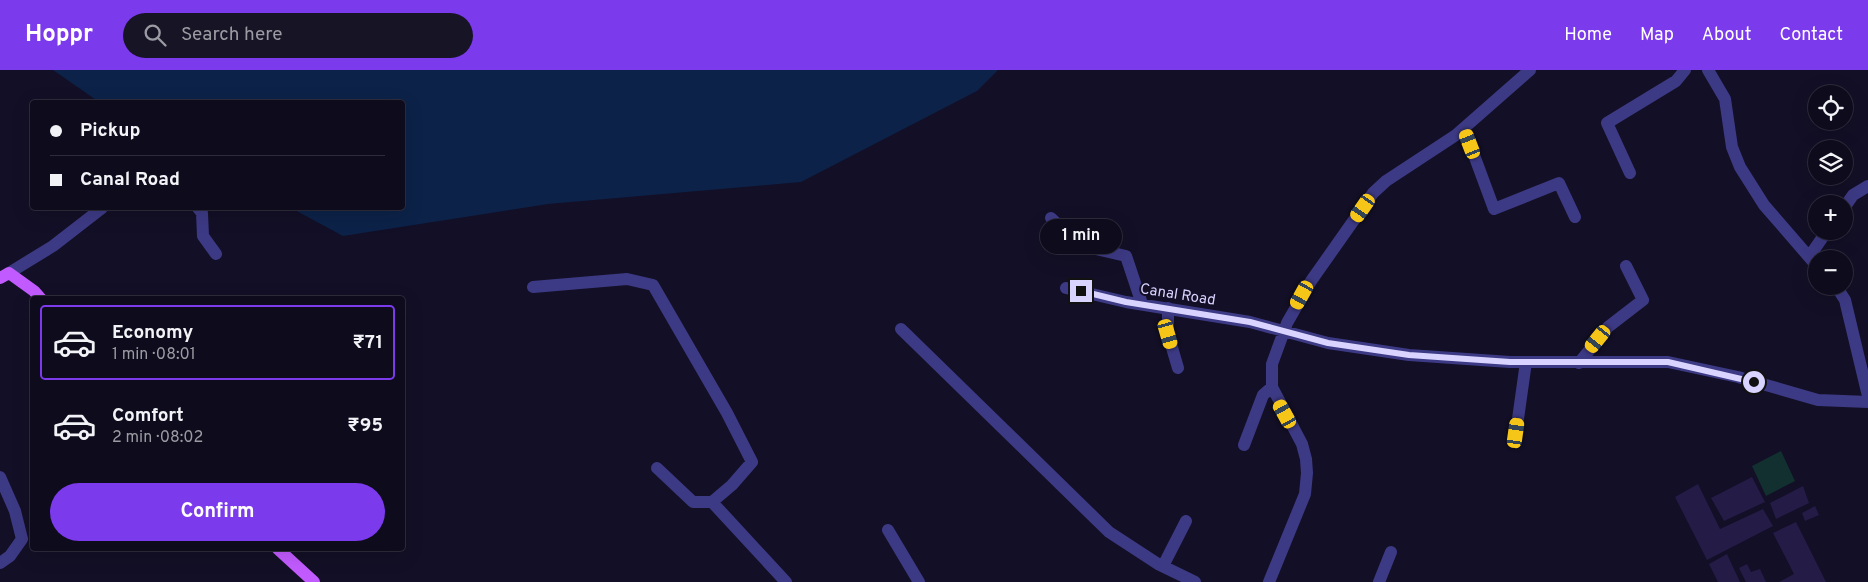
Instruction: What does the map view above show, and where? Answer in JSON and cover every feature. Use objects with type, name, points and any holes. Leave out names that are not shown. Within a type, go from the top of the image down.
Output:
[{"type":"main road","points":[[4,275],[34,291],[38,296]]},
{"type":"main road","points":[[280,551],[314,582]]},
{"type":"street","points":[[1269,582],[1305,494],[1307,473],[1302,444],[1272,387],[1272,364],[1284,331],[1310,281],[1373,193],[1386,181],[1464,128],[1530,70]]},
{"type":"street","points":[[1630,173],[1607,123],[1676,81],[1685,70]]},
{"type":"street","points":[[1708,70],[1724,99],[1732,147],[1740,168],[1764,205],[1808,255]]},
{"type":"street","points":[[1464,128],[1494,209],[1559,182],[1575,217]]},
{"type":"street","points":[[1853,195],[1868,186]]},
{"type":"street","points":[[4,275],[53,246],[99,210]]},
{"type":"street","points":[[200,210],[202,213],[203,236],[216,254]]},
{"type":"street","points":[[1051,218],[1079,245],[1126,256],[1142,304]]},
{"type":"street","points":[[1579,363],[1608,327],[1643,300],[1626,266]]},
{"type":"street","points":[[533,287],[627,279],[653,285],[727,413],[752,462],[732,485],[712,502],[693,502],[657,468]]},
{"type":"street","name":"Canal Road","points":[[1066,288],[1142,304],[1250,322],[1328,343],[1409,355],[1526,362],[1668,362],[1738,377],[1818,400],[1868,402]]},
{"type":"street","points":[[1842,295],[1845,300],[1868,396]]},
{"type":"street","points":[[1168,308],[1168,334],[1178,368]]},
{"type":"street","points":[[901,329],[1109,532],[1163,566],[1195,582]]},
{"type":"street","points":[[1516,433],[1526,362]]},
{"type":"street","points":[[1244,445],[1263,396],[1272,387]]},
{"type":"street","points":[[0,477],[16,511],[22,539],[10,556],[0,563]]},
{"type":"street","points":[[712,502],[786,582]]},
{"type":"street","points":[[1163,566],[1186,521]]},
{"type":"street","points":[[888,530],[919,582]]},
{"type":"street","points":[[1379,582],[1391,552]]},
{"type":"green space","points":[[1781,451],[1795,481],[1766,496],[1752,466]]},
{"type":"water","points":[[53,70],[998,70],[977,91],[801,182],[548,204],[343,236],[295,210],[405,210],[405,100],[96,100]]},
{"type":"building","points":[[1752,477],[1765,502],[1724,521],[1711,498]]},
{"type":"building","points":[[1698,484],[1720,529],[1763,509],[1773,526],[1707,560],[1675,497]]},
{"type":"building","points":[[1803,486],[1809,503],[1776,519],[1770,503]]},
{"type":"building","points":[[1815,506],[1819,515],[1805,521],[1802,513]]},
{"type":"building","points":[[1796,522],[1826,582],[1779,582],[1794,574],[1773,533]]},
{"type":"building","points":[[1727,554],[1740,582],[1718,582],[1709,564]]},
{"type":"building","points":[[1747,564],[1751,572],[1760,569],[1766,582],[1746,582],[1739,568]]},
{"type":"route","points":[[1081,291],[1126,302],[1250,322],[1328,343],[1409,355],[1510,362],[1668,362],[1754,382]]}]
